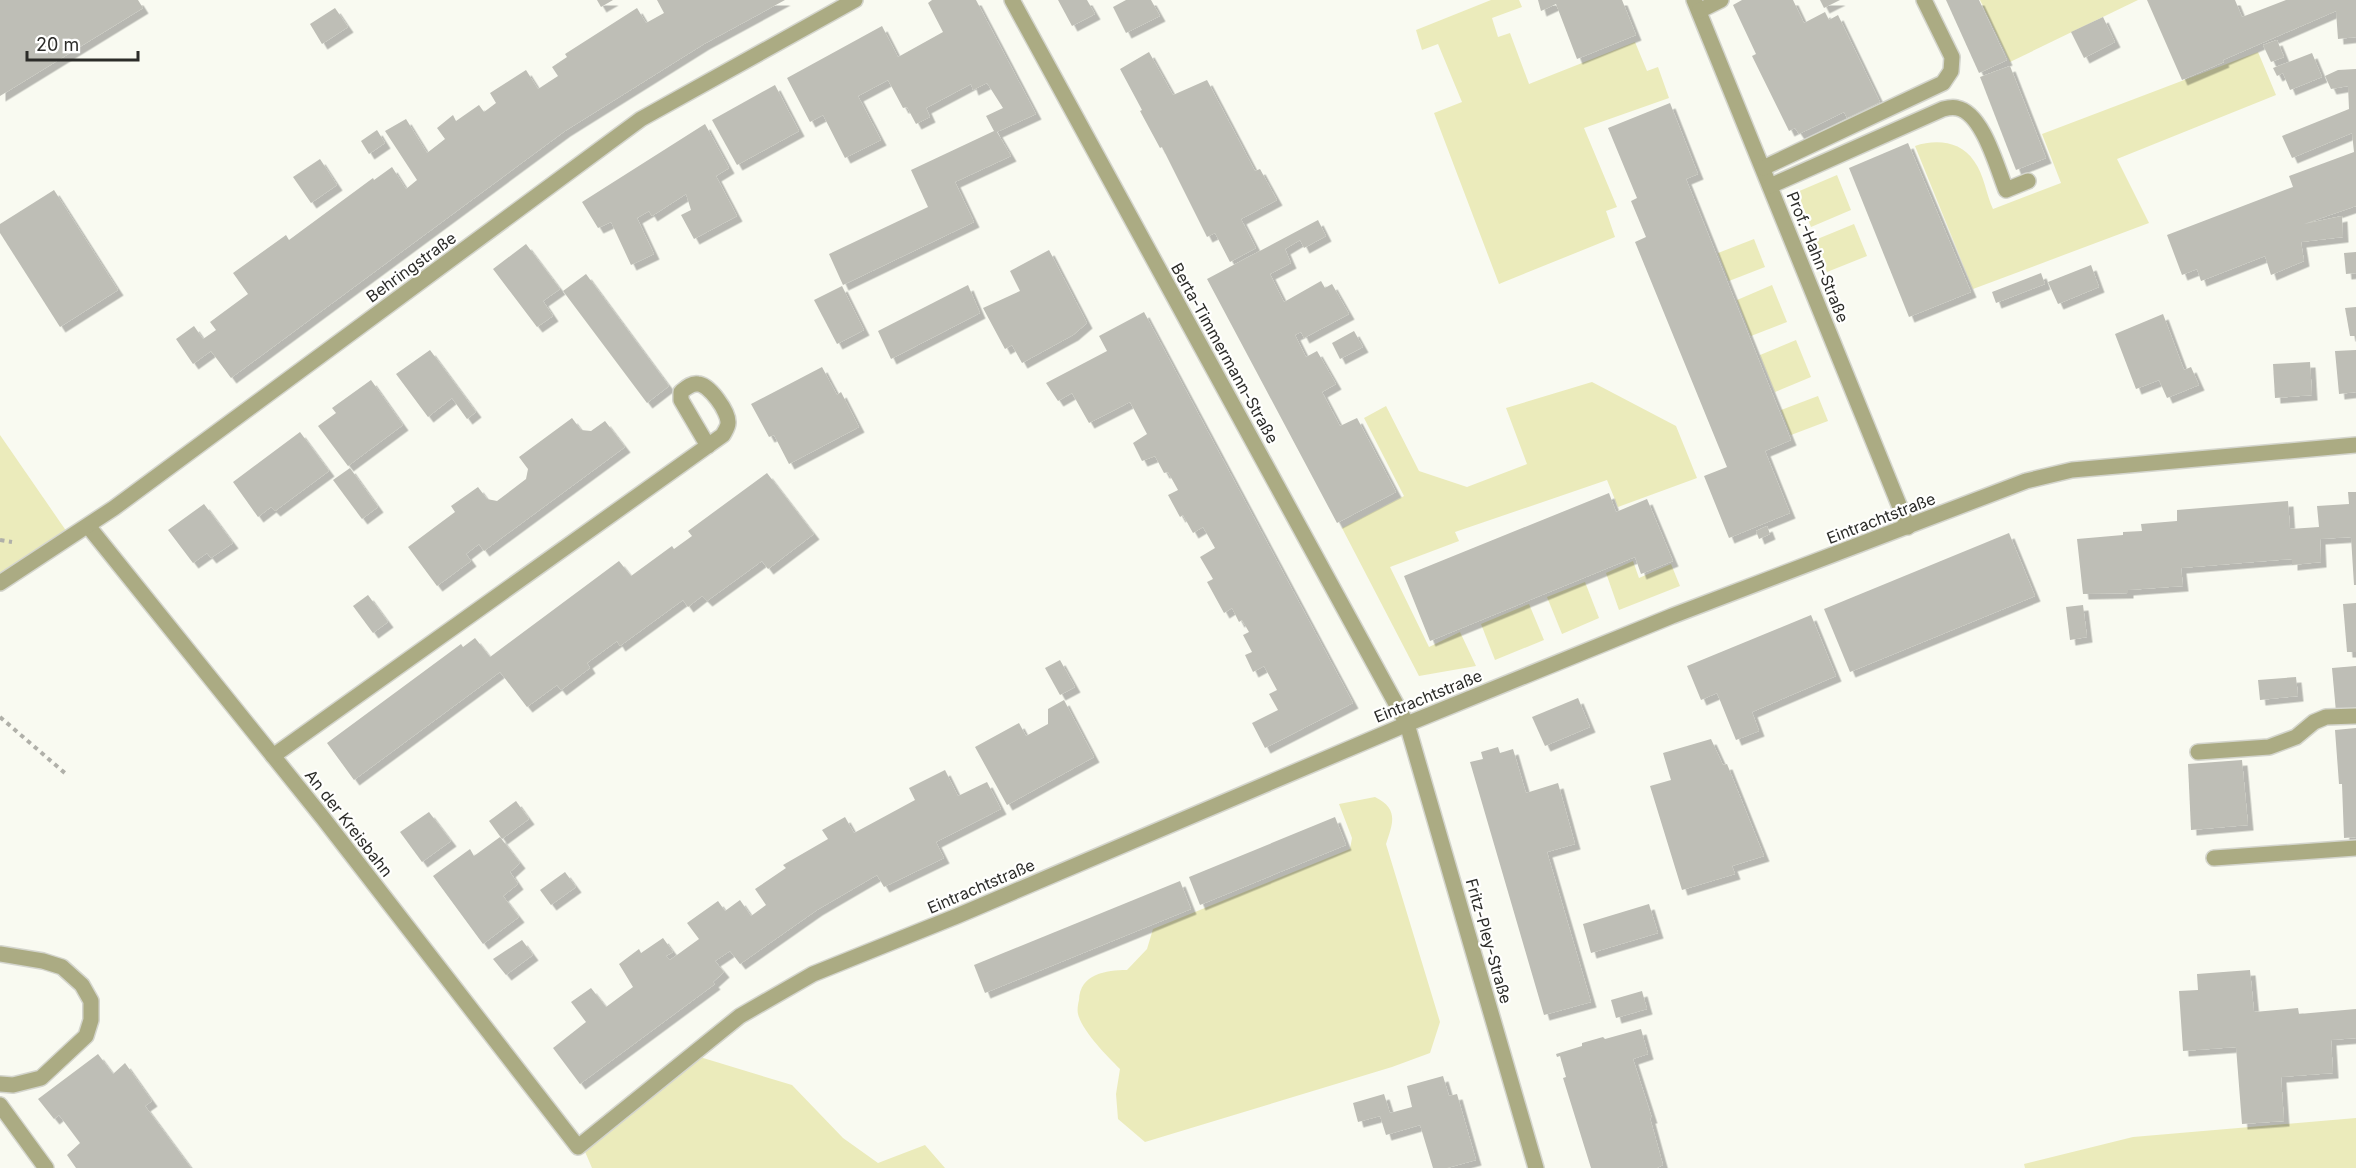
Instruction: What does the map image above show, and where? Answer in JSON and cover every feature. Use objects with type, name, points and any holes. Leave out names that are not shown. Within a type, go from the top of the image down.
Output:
[{"type":"street","name":"Behringstraße","points":[[0,583],[88,526],[641,119],[855,0]]},
{"type":"street","name":"Berta-Timmermann-Straße","points":[[1012,0],[1407,724]]},
{"type":"street","points":[[1697,6],[1721,0]]},
{"type":"street","points":[[1763,168],[1943,83],[1951,71],[1952,57],[1924,0]]},
{"type":"street","name":"Prof.-Hahn-Straße","points":[[1697,6],[1908,527]]},
{"type":"street","points":[[1770,186],[1943,109],[1958,108],[1970,114],[1981,127],[2006,190],[2028,181]]},
{"type":"street","name":"Eintrachtstraße","points":[[578,1147],[740,1016],[813,974],[1407,724],[1660,621],[2026,481],[2072,470],[2356,445]]},
{"type":"street","points":[[273,756],[708,446]]},
{"type":"street","name":"An der Kreisbahn","points":[[88,526],[273,756],[578,1147]]},
{"type":"street","points":[[2198,752],[2269,747],[2296,736],[2314,722],[2326,717],[2356,716]]},
{"type":"street","name":"Fritz-Pley-Straße","points":[[1407,724],[1536,1168]]},
{"type":"street","points":[[2214,858],[2356,848]]},
{"type":"street","points":[[0,954],[62,967],[82,985],[92,1001],[91,1020],[86,1036],[41,1078],[13,1084],[0,1084]]},
{"type":"street","points":[[0,964],[20,958]]},
{"type":"street","points":[[0,1105],[46,1168]]},
{"type":"path","points":[[0,717],[66,774]]},
{"type":"green space","points":[[1491,0],[1519,0],[1522,7],[1492,18],[1498,37],[1510,33],[1529,84],[1635,42],[1647,71],[1658,67],[1669,98],[1584,128],[1617,207],[1606,211],[1615,237],[1499,284],[1434,113],[1462,102],[1438,44],[1422,50],[1416,30]]},
{"type":"green space","points":[[1980,0],[2138,0],[2010,62]]},
{"type":"green space","points":[[2258,52],[2276,95],[2117,159],[2149,223],[1973,289],[1915,146],[1939,142],[1948,143],[1969,154],[1980,172],[1993,209],[2061,183],[2042,134]]},
{"type":"green space","points":[[1837,175],[1851,210],[1811,227],[1797,192]]},
{"type":"green space","points":[[1854,224],[1867,256],[1827,272],[1815,240]]},
{"type":"green space","points":[[1754,239],[1765,267],[1729,281],[1718,253]]},
{"type":"green space","points":[[1772,285],[1787,322],[1751,336],[1737,300]]},
{"type":"green space","points":[[1796,340],[1811,377],[1775,392],[1760,355]]},
{"type":"green space","points":[[1592,382],[1676,426],[1697,478],[1618,507],[1607,480],[1455,532],[1459,541],[1390,567],[1429,647],[1460,632],[1476,666],[1419,676],[1342,528],[1404,496],[1364,418],[1386,406],[1419,471],[1467,487],[1527,464],[1506,408]]},
{"type":"green space","points":[[1818,396],[1828,421],[1791,435],[1781,410]]},
{"type":"green space","points":[[0,435],[69,535],[0,583]]},
{"type":"green space","points":[[1633,561],[1639,578],[1671,564],[1680,586],[1619,610],[1606,573]]},
{"type":"green space","points":[[1585,582],[1599,618],[1562,634],[1547,597]]},
{"type":"green space","points":[[1529,604],[1544,640],[1495,660],[1481,624]]},
{"type":"green space","points":[[1375,797],[1388,806],[1391,812],[1392,823],[1386,844],[1440,1022],[1430,1053],[1392,1067],[1145,1142],[1118,1119],[1116,1094],[1120,1069],[1080,1021],[1078,1007],[1080,991],[1084,984],[1096,975],[1127,970],[1147,949],[1153,929],[1350,849],[1352,838],[1339,804]]},
{"type":"green space","points":[[690,1054],[792,1085],[843,1138],[878,1163],[925,1145],[945,1168],[592,1168],[583,1147]]},
{"type":"green space","points":[[2356,1118],[2356,1168],[2025,1168],[2024,1164],[2133,1137]]},
{"type":"building","points":[[0,0],[138,0],[143,8],[0,96]]},
{"type":"building","points":[[597,0],[613,0],[601,7]]},
{"type":"building","points":[[657,0],[785,0],[704,44],[565,131],[231,378],[211,351],[193,364],[176,339],[194,326],[203,339],[216,330],[210,322],[248,294],[233,273],[286,235],[289,240],[373,178],[374,180],[392,167],[406,189],[417,180],[385,131],[406,119],[427,153],[445,139],[437,128],[453,115],[456,121],[479,105],[484,112],[496,103],[490,93],[526,70],[538,89],[558,76],[552,67],[567,57],[565,54],[637,8],[646,23],[664,13]]},
{"type":"building","points":[[932,0],[976,0],[1036,114],[997,132],[1011,156],[955,182],[974,222],[843,285],[829,254],[928,207],[911,170],[994,131],[986,116],[1003,108],[987,83],[973,90],[971,84],[926,108],[930,117],[916,124],[907,107],[903,108],[888,80],[858,96],[881,140],[845,158],[823,115],[810,122],[787,78],[882,26],[898,57],[943,32],[928,3]]},
{"type":"building","points":[[1058,0],[1087,0],[1095,14],[1072,26]]},
{"type":"building","points":[[1126,0],[1151,0],[1160,16],[1126,33],[1113,7]]},
{"type":"building","points":[[1538,0],[1622,0],[1636,35],[1577,59],[1556,4],[1541,11]]},
{"type":"building","points":[[1742,0],[1793,0],[1804,23],[1825,12],[1829,20],[1838,15],[1880,102],[1847,118],[1844,112],[1799,134],[1795,128],[1789,131],[1752,56],[1756,54],[1733,5]]},
{"type":"building","points":[[1820,0],[1840,0],[1824,8]]},
{"type":"building","points":[[1946,0],[1979,0],[2007,60],[1979,73]]},
{"type":"building","points":[[2147,0],[2235,0],[2242,17],[2286,0],[2356,0],[2356,37],[2338,39],[2336,11],[2182,80]]},
{"type":"building","points":[[335,8],[348,27],[322,44],[310,24]]},
{"type":"building","points":[[2103,17],[2115,42],[2084,58],[2071,32]]},
{"type":"building","points":[[2277,40],[2284,57],[2271,62],[2263,45]]},
{"type":"building","points":[[1149,52],[1173,95],[1207,80],[1255,171],[1260,169],[1277,200],[1241,219],[1256,248],[1230,262],[1215,233],[1207,237],[1120,69]]},
{"type":"building","points":[[2312,53],[2322,77],[2290,90],[2283,73],[2277,76],[2273,68]]},
{"type":"building","points":[[2010,66],[2046,158],[2016,170],[1980,77]]},
{"type":"building","points":[[2356,69],[2356,206],[2304,224],[2342,216],[2343,237],[2301,242],[2304,261],[2271,275],[2265,256],[2201,281],[2197,269],[2182,275],[2167,235],[2293,187],[2289,176],[2354,152],[2352,133],[2292,158],[2282,136],[2349,109],[2348,86],[2331,89],[2325,76],[2338,70]]},
{"type":"building","points":[[775,85],[799,131],[737,165],[712,120]]},
{"type":"building","points":[[1670,103],[1698,174],[1686,179],[1791,440],[1765,451],[1790,513],[1729,538],[1704,476],[1727,467],[1635,242],[1646,237],[1631,201],[1637,198],[1608,128]]},
{"type":"building","points":[[705,124],[729,168],[716,176],[737,216],[694,239],[681,215],[691,210],[686,194],[652,216],[649,211],[637,218],[654,254],[631,265],[611,222],[598,228],[582,202]]},
{"type":"building","points":[[377,130],[385,143],[369,154],[361,141]]},
{"type":"building","points":[[1908,143],[1971,292],[1909,317],[1849,168]]},
{"type":"building","points":[[320,159],[337,185],[311,203],[293,177]]},
{"type":"building","points":[[54,190],[118,290],[60,327],[0,233],[0,224]]},
{"type":"building","points":[[1318,220],[1326,236],[1304,248],[1300,240],[1285,249],[1291,263],[1270,274],[1284,302],[1321,281],[1325,288],[1332,284],[1349,314],[1304,338],[1301,332],[1295,335],[1306,357],[1317,351],[1336,384],[1322,392],[1340,426],[1357,418],[1396,492],[1337,523],[1207,279]]},
{"type":"building","points":[[526,244],[560,289],[543,301],[553,316],[537,327],[493,269]]},
{"type":"building","points":[[1049,250],[1087,323],[1073,335],[1022,363],[1012,345],[1005,349],[983,308],[1020,291],[1010,271]]},
{"type":"building","points":[[2356,252],[2356,273],[2346,274],[2344,253]]},
{"type":"building","points":[[2091,265],[2099,287],[2058,304],[2048,282]]},
{"type":"building","points":[[2041,273],[2045,284],[1996,303],[1992,292]]},
{"type":"building","points":[[586,274],[669,386],[647,403],[563,291]]},
{"type":"building","points":[[968,285],[980,313],[891,359],[878,331]]},
{"type":"building","points":[[842,286],[864,330],[837,344],[814,300]]},
{"type":"building","points":[[2356,307],[2356,336],[2350,336],[2345,308]]},
{"type":"building","points":[[1144,312],[1353,703],[1265,748],[1252,723],[1278,710],[1269,694],[1277,690],[1264,666],[1253,672],[1245,655],[1252,652],[1243,635],[1249,632],[1242,620],[1239,622],[1232,608],[1224,613],[1207,582],[1213,579],[1200,557],[1215,548],[1203,527],[1193,533],[1183,515],[1180,517],[1168,495],[1178,490],[1168,472],[1164,473],[1155,456],[1142,461],[1133,443],[1147,434],[1130,402],[1089,423],[1072,393],[1058,401],[1046,383],[1107,351],[1099,336]]},
{"type":"building","points":[[2163,314],[2184,370],[2191,367],[2199,385],[2167,398],[2159,380],[2136,389],[2115,334]]},
{"type":"building","points":[[1354,331],[1363,347],[1340,359],[1332,343]]},
{"type":"building","points":[[430,350],[476,412],[467,419],[452,398],[428,417],[396,374]]},
{"type":"building","points":[[2356,350],[2356,392],[2339,394],[2335,351]]},
{"type":"building","points":[[2310,362],[2312,395],[2275,398],[2273,364]]},
{"type":"building","points":[[822,367],[837,395],[841,392],[859,427],[789,464],[774,435],[769,437],[751,404]]},
{"type":"building","points":[[371,380],[403,425],[348,466],[318,426],[336,413],[332,408]]},
{"type":"building","points":[[572,418],[581,430],[591,431],[605,421],[625,447],[484,551],[479,544],[466,554],[471,561],[437,586],[408,547],[455,512],[451,506],[478,487],[487,499],[497,501],[526,479],[528,469],[519,457]]},
{"type":"building","points":[[300,432],[329,471],[275,511],[271,507],[258,517],[233,482]]},
{"type":"building","points":[[350,468],[378,507],[362,519],[333,480]]},
{"type":"building","points":[[767,473],[814,534],[768,569],[762,561],[707,601],[702,596],[688,607],[683,600],[620,646],[617,641],[587,663],[590,668],[561,690],[557,685],[527,707],[500,672],[354,780],[327,743],[461,644],[463,647],[475,638],[490,657],[619,561],[631,576],[672,546],[674,549],[692,536],[688,531]]},
{"type":"building","points":[[2348,492],[2356,492],[2356,585],[2354,585],[2351,537],[2320,539],[2321,562],[2292,565],[2292,559],[2181,568],[2183,586],[2128,590],[2128,593],[2083,594],[2077,539],[2123,535],[2123,532],[2142,531],[2141,524],[2177,521],[2177,510],[2288,501],[2290,529],[2319,527],[2317,506],[2349,504]]},
{"type":"building","points":[[1609,493],[1616,512],[1647,499],[1673,561],[1641,574],[1635,557],[1430,641],[1404,576]]},
{"type":"building","points":[[204,504],[233,543],[211,558],[207,553],[193,563],[168,530]]},
{"type":"building","points":[[1767,526],[1770,534],[1759,539],[1756,531]]},
{"type":"building","points":[[2009,533],[2035,596],[1850,672],[1824,609]]},
{"type":"building","points":[[368,595],[388,622],[373,633],[353,606]]},
{"type":"building","points":[[2356,603],[2356,652],[2347,652],[2343,604]]},
{"type":"building","points":[[2083,605],[2087,637],[2070,640],[2066,607]]},
{"type":"building","points":[[1811,615],[1836,676],[1752,712],[1759,731],[1736,740],[1717,693],[1701,700],[1687,666]]},
{"type":"building","points":[[1060,660],[1075,687],[1060,695],[1045,668]]},
{"type":"building","points":[[2356,666],[2356,711],[2336,712],[2332,668]]},
{"type":"building","points":[[2296,677],[2298,696],[2260,700],[2258,680]]},
{"type":"building","points":[[1578,698],[1590,727],[1545,746],[1532,717]]},
{"type":"building","points":[[1064,700],[1094,757],[1007,805],[975,747],[1019,723],[1026,736],[1048,724],[1048,709]]},
{"type":"building","points":[[2356,728],[2356,837],[2344,838],[2342,784],[2339,784],[2335,730]]},
{"type":"building","points":[[1711,739],[1723,765],[1727,764],[1764,856],[1732,866],[1735,874],[1682,890],[1650,786],[1671,780],[1663,753]]},
{"type":"building","points":[[1498,747],[1500,753],[1513,749],[1526,793],[1558,783],[1575,844],[1547,852],[1591,1002],[1544,1015],[1470,762],[1483,759],[1481,752]]},
{"type":"building","points":[[2242,760],[2248,825],[2191,830],[2188,764]]},
{"type":"building","points":[[945,770],[958,796],[987,782],[1001,809],[936,842],[944,858],[884,887],[877,875],[817,910],[740,964],[730,951],[715,961],[724,972],[713,982],[715,984],[580,1084],[553,1048],[586,1022],[571,1002],[591,988],[606,1007],[633,987],[619,964],[639,949],[641,953],[663,938],[673,952],[666,956],[670,960],[699,939],[687,923],[718,901],[725,911],[740,900],[751,916],[766,905],[755,889],[786,868],[783,865],[828,839],[822,830],[845,817],[854,833],[915,800],[909,788]]},
{"type":"building","points":[[516,801],[529,819],[502,839],[489,821]]},
{"type":"building","points":[[429,812],[451,841],[422,862],[400,832]]},
{"type":"building","points":[[1335,817],[1346,845],[1200,905],[1189,877]]},
{"type":"building","points":[[500,837],[520,863],[510,872],[518,884],[503,896],[519,917],[483,944],[433,876],[470,849],[474,856]]},
{"type":"building","points":[[565,872],[576,887],[551,905],[540,890]]},
{"type":"building","points":[[1180,881],[1191,909],[985,993],[974,965]]},
{"type":"building","points":[[1649,904],[1658,933],[1591,953],[1583,924]]},
{"type":"building","points":[[522,940],[533,955],[506,975],[493,959]]},
{"type":"building","points":[[2250,970],[2254,1012],[2298,1008],[2299,1014],[2356,1009],[2356,1038],[2331,1040],[2333,1073],[2281,1077],[2284,1121],[2242,1124],[2236,1047],[2183,1051],[2179,991],[2198,990],[2197,974]]},
{"type":"building","points":[[1642,991],[1647,1009],[1616,1018],[1611,1000]]},
{"type":"building","points":[[1641,1029],[1648,1054],[1633,1059],[1652,1118],[1650,1118],[1663,1165],[1657,1168],[1591,1168],[1563,1078],[1566,1077],[1560,1056],[1557,1057],[1556,1054],[1582,1046],[1582,1043]]},
{"type":"building","points":[[98,1054],[113,1074],[125,1063],[152,1101],[145,1106],[191,1168],[76,1168],[67,1155],[80,1143],[59,1115],[54,1119],[38,1099]]},
{"type":"building","points":[[1443,1076],[1449,1096],[1457,1094],[1476,1160],[1447,1168],[1433,1168],[1420,1125],[1386,1135],[1380,1116],[1358,1122],[1353,1103],[1384,1094],[1390,1113],[1412,1107],[1407,1086]]}]
